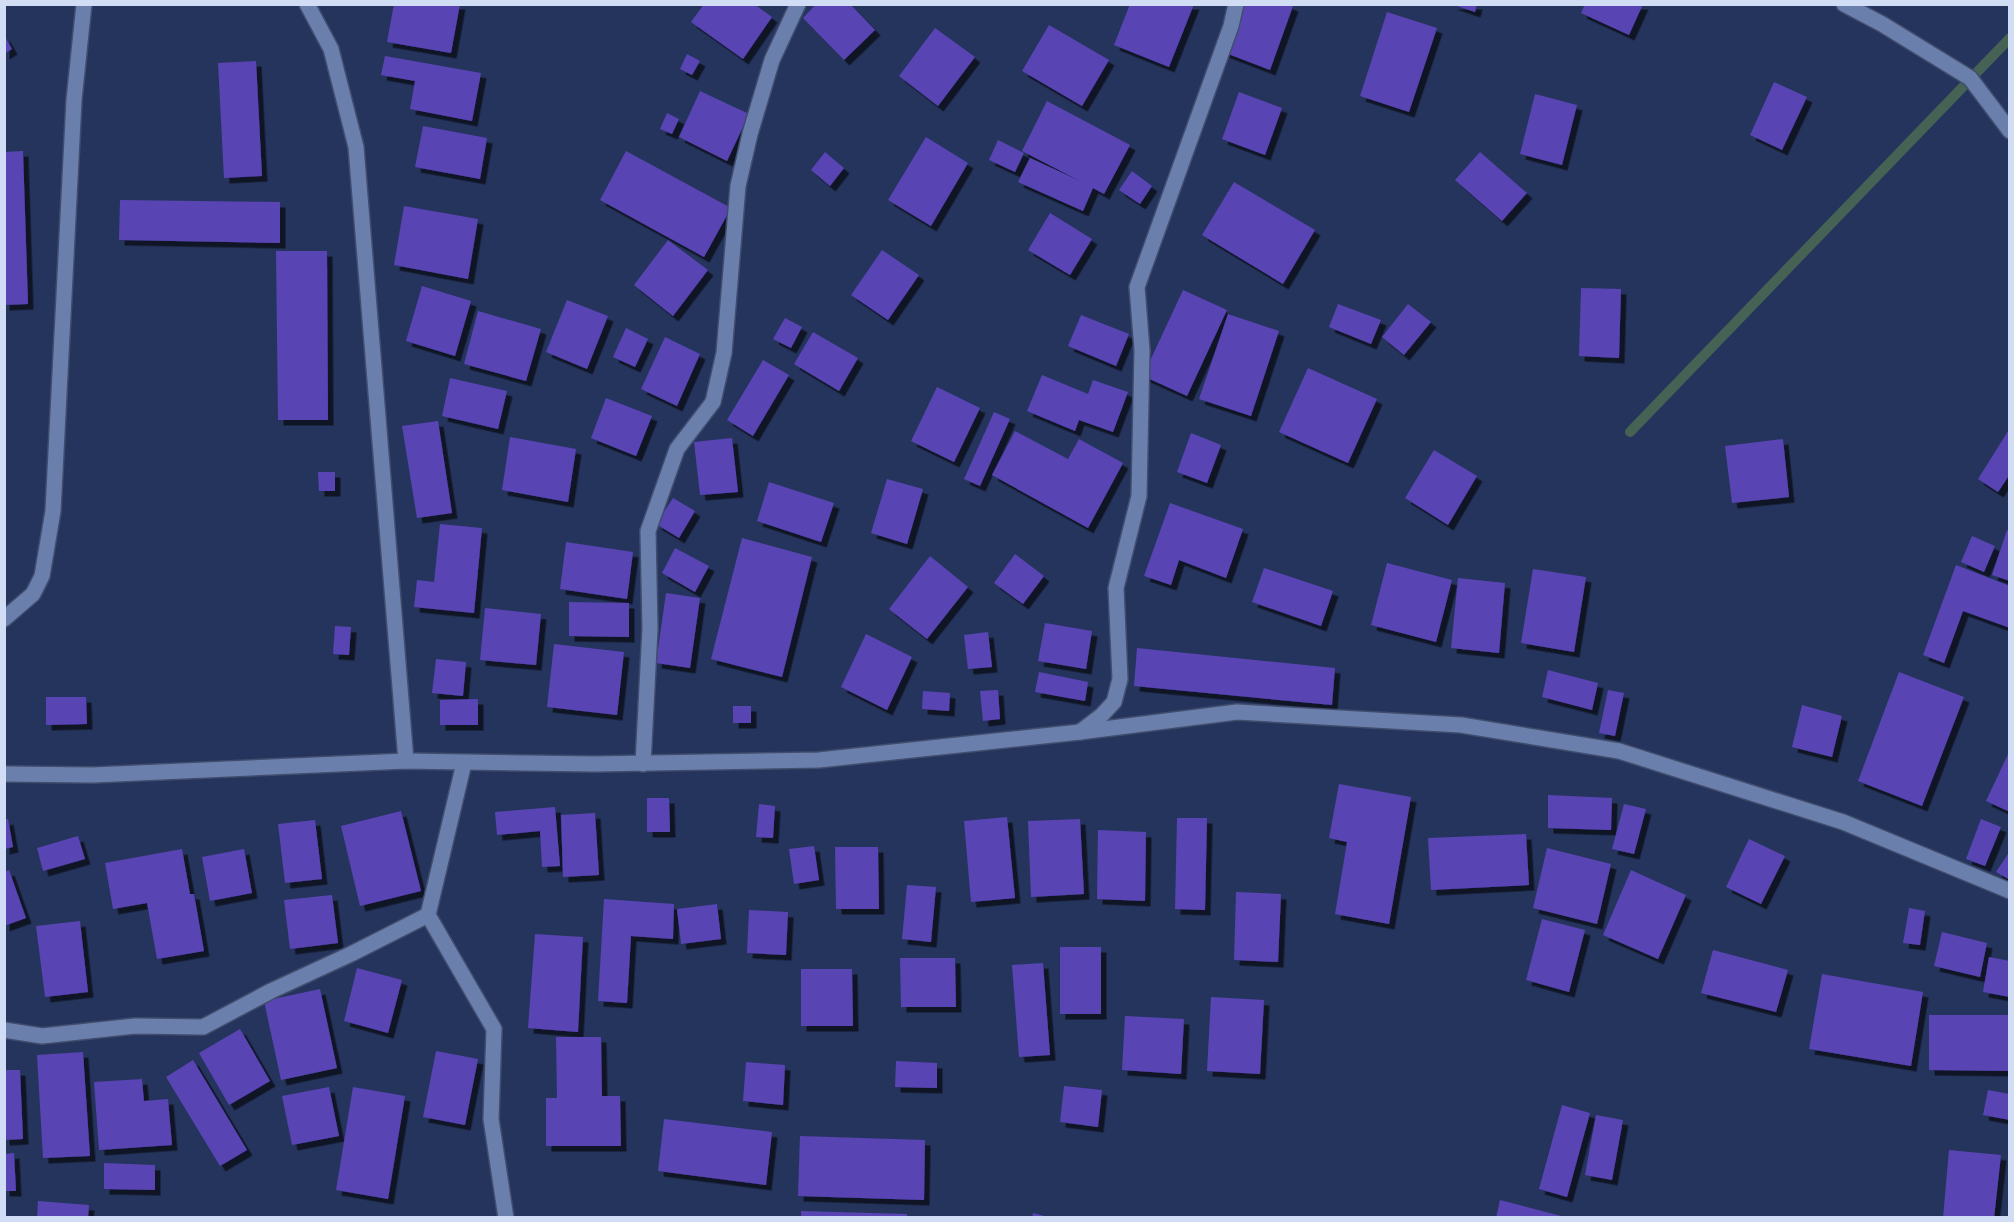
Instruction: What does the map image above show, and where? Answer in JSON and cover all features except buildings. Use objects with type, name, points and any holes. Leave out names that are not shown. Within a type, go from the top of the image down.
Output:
[{"type":"street","points":[[4,619],[33,594],[42,576],[53,511],[74,100],[84,4]]},
{"type":"street","points":[[307,4],[331,49],[356,147],[406,761]]},
{"type":"street","points":[[643,764],[650,629],[648,531],[677,449],[713,402],[724,353],[738,186],[750,134],[772,60],[798,4]]},
{"type":"street","points":[[1080,732],[1101,716],[1114,702],[1120,680],[1116,588],[1139,496],[1142,350],[1137,287],[1231,26],[1236,4]]},
{"type":"street","points":[[1844,4],[1882,24],[1970,78],[2010,131]]},
{"type":"street","points":[[4,774],[93,776],[406,761],[643,764],[819,760],[1080,732],[1237,712],[1461,725],[1619,751],[1843,822],[2010,891]]},
{"type":"street","points":[[465,763],[428,915],[494,1029],[491,1119],[506,1218]]},
{"type":"street","points":[[4,1030],[42,1036],[135,1026],[203,1027],[271,991],[428,915]]},
{"type":"waterway","points":[[1630,432],[2010,38]]}]
